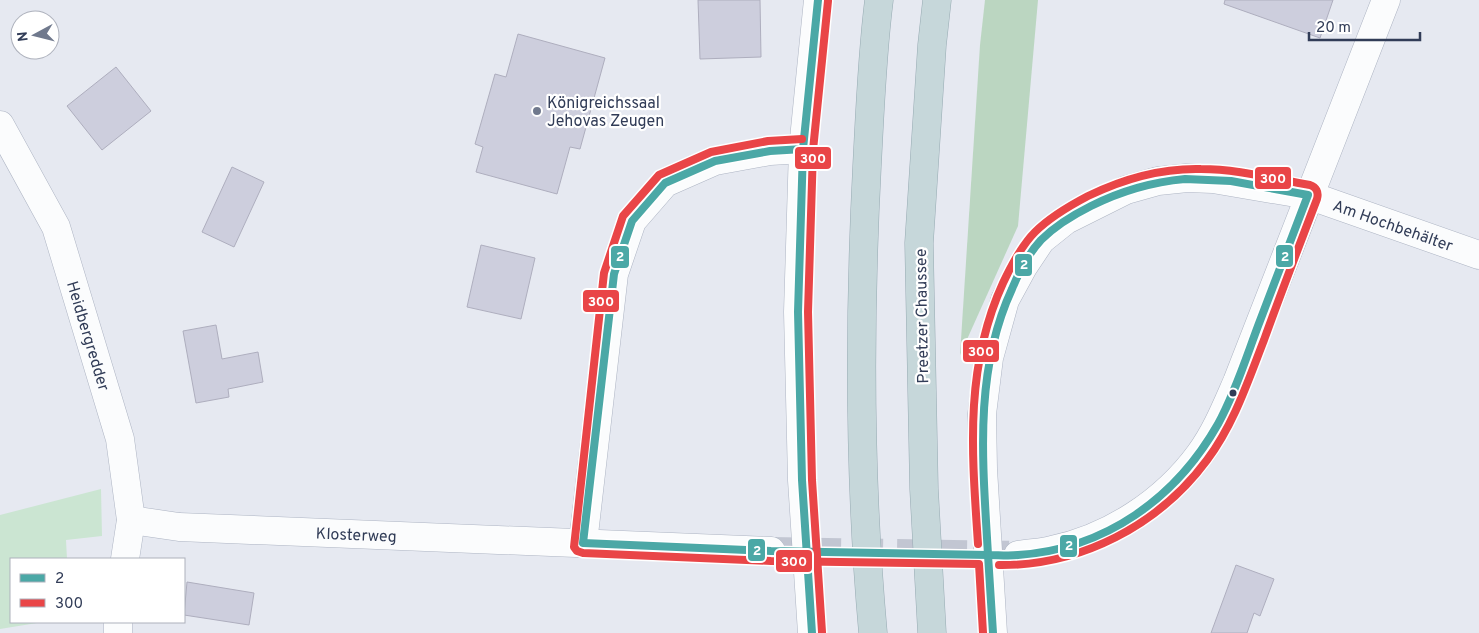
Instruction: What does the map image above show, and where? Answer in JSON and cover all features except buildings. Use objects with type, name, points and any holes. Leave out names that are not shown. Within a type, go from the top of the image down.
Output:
[{"type":"highway","points":[[873,633],[868,580],[862,404],[863,253],[874,37],[879,0]]},
{"type":"highway","name":"Preetzer Chaussee","points":[[932,633],[924,490],[919,244],[931,54],[937,0]]},
{"type":"street","points":[[812,633],[802,480],[799,331],[802,149],[818,0]]},
{"type":"street","points":[[1018,555],[1053,550],[1096,536],[1135,515],[1155,501],[1180,478],[1200,453],[1219,422],[1237,382],[1308,195],[1386,0]]},
{"type":"street","name":"Heidbergredder","points":[[0,125],[56,227],[120,439],[131,520],[125,558]]},
{"type":"street","points":[[583,543],[614,274],[632,222],[665,183],[715,161],[770,150],[802,149]]},
{"type":"street","points":[[994,633],[983,470],[982,414],[988,358],[1005,300],[1023,267],[1041,240],[1066,220],[1095,204],[1126,190],[1158,181],[1187,178],[1213,179],[1308,195]]},
{"type":"street","name":"Am Hochbehälter","points":[[1308,195],[1479,254]]},
{"type":"street","name":"Klosterweg","points":[[131,520],[179,527],[772,551]]},
{"type":"green space","points":[[985,0],[1038,0],[1018,226],[960,355],[980,45]]},
{"type":"green space","points":[[101,489],[102,536],[66,540],[67,558],[10,558],[10,623],[37,623],[0,629],[0,515]]},
{"type":"tunnel","points":[[771,551],[1018,555]]},
{"type":"transit line","name":"2","points":[[812,633],[802,480],[798,312],[803,149],[818,0]]},
{"type":"transit line","name":"300","points":[[822,632],[812,480],[808,312],[813,150],[828,1]]},
{"type":"transit line","name":"300","points":[[802,139],[768,141],[711,152],[659,175],[623,216],[604,273],[574,547],[577,551],[583,553],[771,561],[979,564],[983,633]]},
{"type":"transit line","name":"2","points":[[803,149],[770,151],[715,161],[665,183],[632,221],[614,274],[583,543],[771,551],[988,555]]},
{"type":"transit line","name":"300","points":[[978,544],[973,444],[976,379],[990,315],[1013,263],[1035,232],[1060,212],[1088,196],[1115,184],[1172,170],[1215,169],[1314,187],[1317,192],[1317,199],[1240,402],[1217,446],[1188,483],[1166,504],[1142,522],[1116,537],[1088,549],[1059,558],[1030,563],[999,565]]},
{"type":"transit line","name":"2","points":[[1185,179],[1231,181],[1308,195],[1240,375],[1218,424],[1201,451],[1181,475],[1135,515],[1109,530],[1080,542],[1050,551],[1015,555],[988,555],[983,453],[986,386],[991,353],[1000,321],[1021,270],[1041,240],[1058,225],[1078,213],[1125,192],[1161,182],[1185,179]]},
{"type":"transit line","name":"2","points":[[988,555],[993,633]]},
{"type":"place","name":"Königreichssaal Jehovas Zeugen","points":[[537,111]]}]
